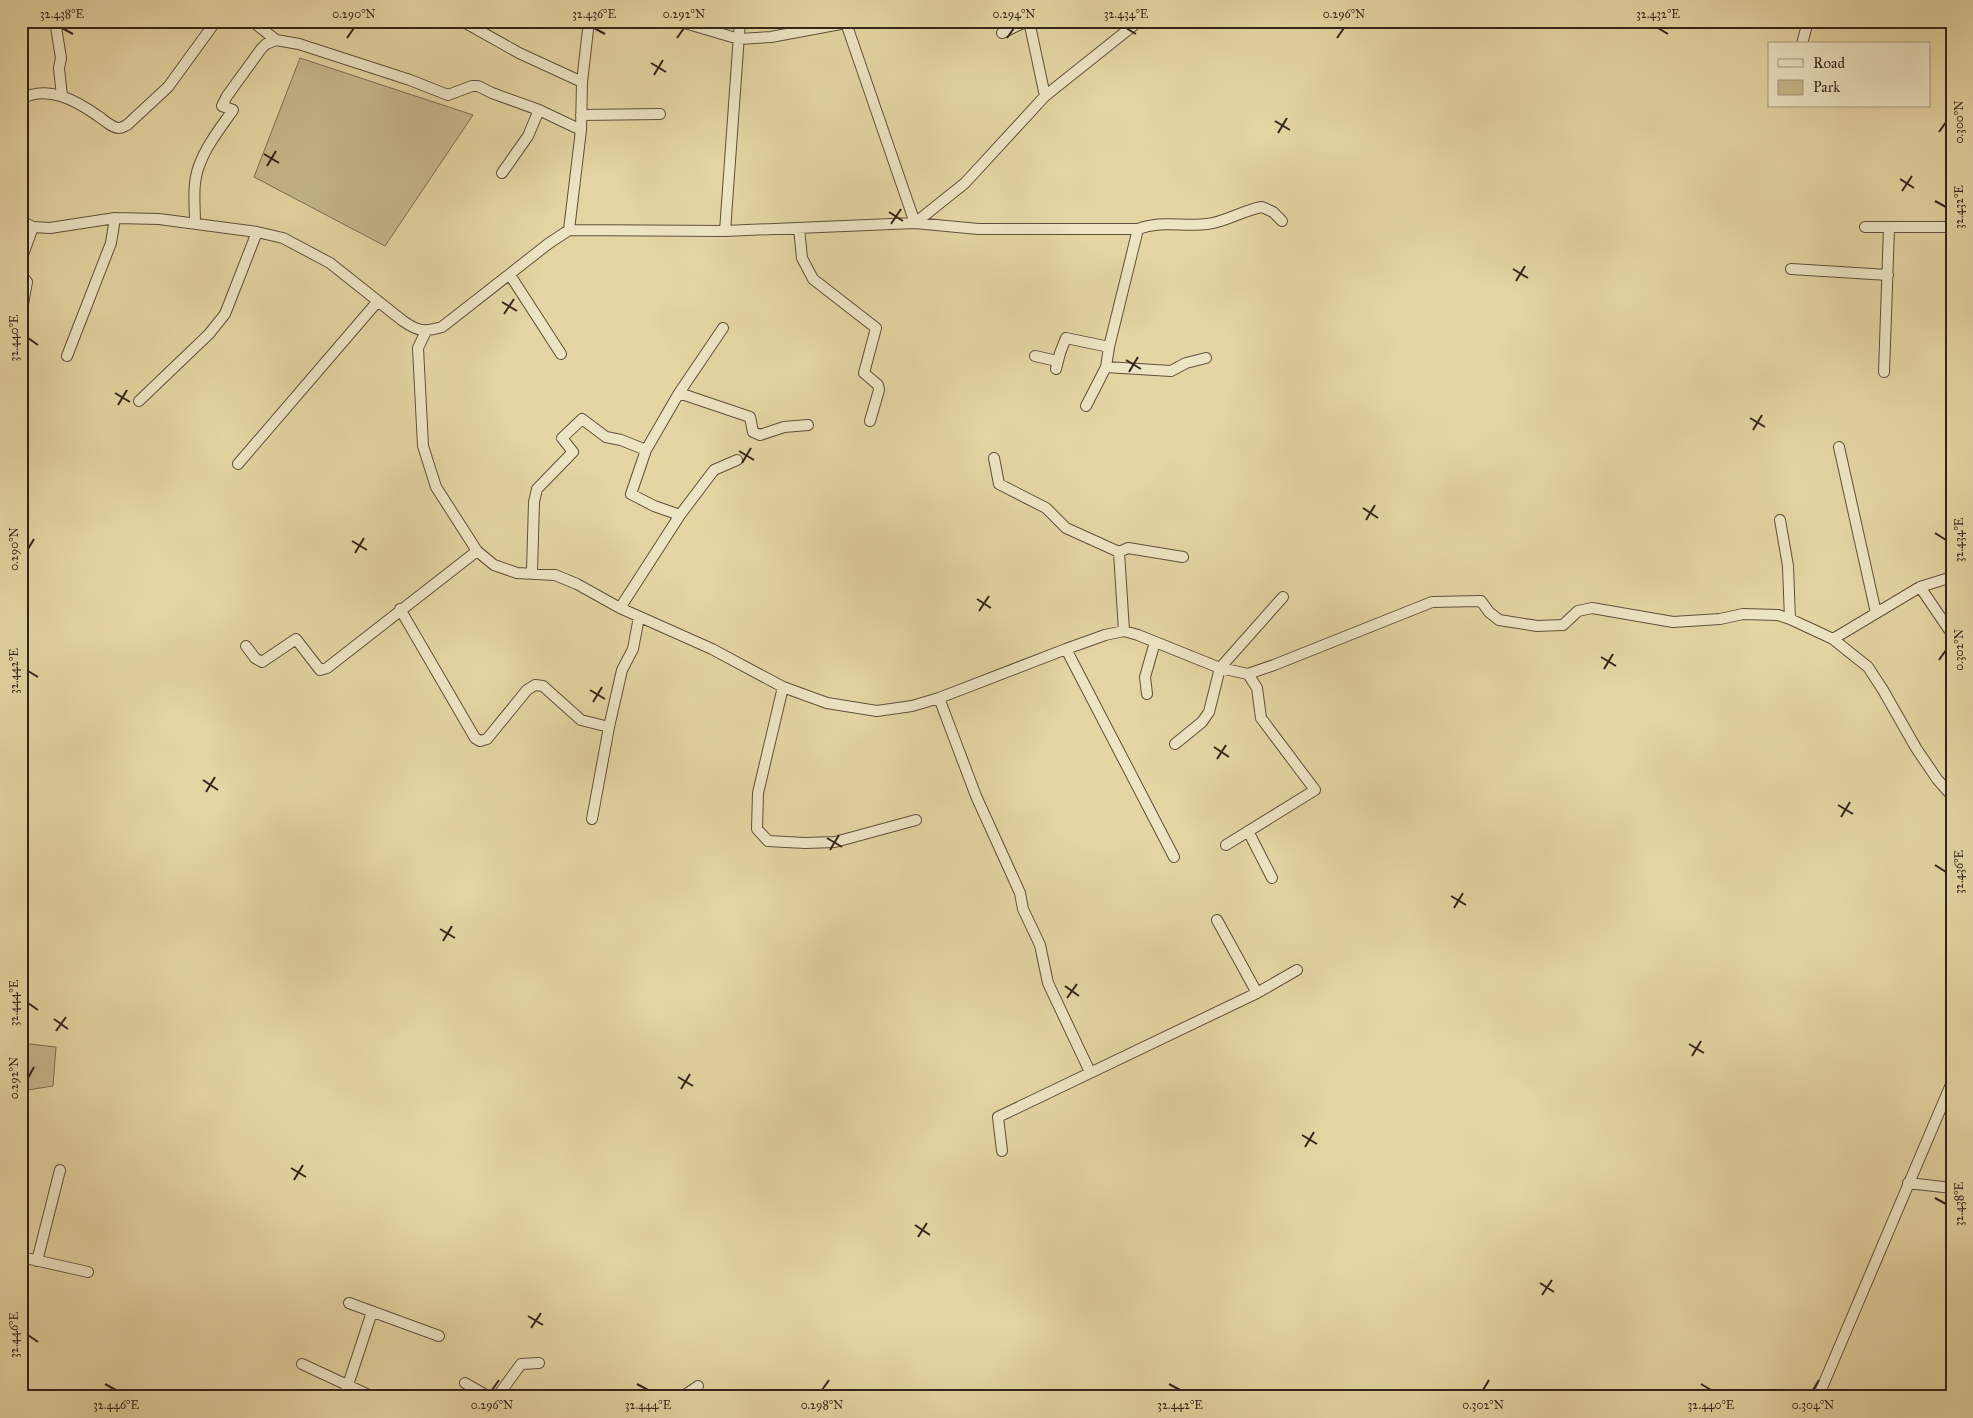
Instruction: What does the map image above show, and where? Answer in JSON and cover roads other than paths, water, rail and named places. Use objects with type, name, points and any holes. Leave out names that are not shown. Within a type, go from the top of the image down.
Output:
[{"type":"street","points":[[56,21],[61,58],[59,68],[62,96]]},
{"type":"street","points":[[21,99],[27,95],[39,93],[70,98],[111,125],[119,128],[126,125],[168,87],[216,21]]},
{"type":"street","points":[[252,21],[276,40],[299,44],[410,80],[448,95],[472,86],[478,86],[492,94],[539,110],[580,130]]},
{"type":"street","points":[[462,21],[519,53],[582,82]]},
{"type":"street","points":[[570,230],[588,21]]},
{"type":"street","points":[[678,21],[739,39],[771,37],[849,22],[915,223]]},
{"type":"street","points":[[725,232],[740,21]]},
{"type":"street","points":[[1002,32],[1028,21],[1045,96]]},
{"type":"street","points":[[915,223],[965,183],[1045,96],[1139,21]]},
{"type":"street","points":[[1803,42],[1808,21]]},
{"type":"street","points":[[195,224],[195,183],[198,167],[209,145],[232,110],[222,106],[227,96],[266,44],[276,40]]},
{"type":"street","points":[[502,173],[528,136],[539,110]]},
{"type":"street","points":[[581,115],[660,114]]},
{"type":"street","points":[[21,221],[33,227],[50,228],[115,218],[159,219],[257,232],[283,238],[330,263],[415,329],[426,332],[442,327],[548,244],[570,230],[725,232],[915,223],[978,230],[1138,229],[1148,225],[1207,224],[1262,207],[1272,212],[1282,221]]},
{"type":"street","points":[[67,356],[111,243],[115,218]]},
{"type":"street","points":[[21,260],[33,227]]},
{"type":"street","points":[[1865,227],[1952,227]]},
{"type":"street","points":[[799,228],[802,258],[813,279],[876,328],[864,373],[878,385],[879,390],[870,421]]},
{"type":"street","points":[[1884,372],[1889,228]]},
{"type":"street","points":[[1086,406],[1106,367],[1109,347],[1138,229]]},
{"type":"street","points":[[139,400],[209,334],[224,314],[257,232]]},
{"type":"street","points":[[1790,269],[1888,275]]},
{"type":"street","points":[[21,275],[27,282],[21,315]]},
{"type":"street","points":[[510,275],[561,354]]},
{"type":"street","points":[[238,464],[378,301]]},
{"type":"street","points":[[680,515],[654,506],[631,494],[646,450],[679,393],[722,328]]},
{"type":"street","points":[[426,332],[418,348],[423,446],[436,487],[476,551],[494,565],[517,573],[555,574],[620,608],[712,649],[783,687],[827,703],[877,711],[912,706],[939,698],[1105,635],[1124,631],[1220,668],[1248,674],[1432,602],[1481,600],[1489,612],[1499,620],[1537,626],[1563,625],[1578,611],[1592,608],[1673,622],[1720,619],[1743,614],[1778,615],[1790,618],[1833,639],[1874,674],[1916,748],[1937,779],[1952,796]]},
{"type":"street","points":[[1035,356],[1057,365],[1066,338],[1109,347]]},
{"type":"street","points":[[1106,367],[1171,371],[1186,363],[1206,358]]},
{"type":"street","points":[[679,393],[750,418],[753,432],[760,434],[784,427],[808,425]]},
{"type":"street","points":[[532,572],[534,502],[537,489],[573,452],[562,438],[582,419],[606,437],[646,450]]},
{"type":"street","points":[[1839,447],[1876,613]]},
{"type":"street","points":[[994,458],[999,484],[1046,508],[1066,528],[1120,552]]},
{"type":"street","points":[[620,608],[680,515],[714,470],[737,460]]},
{"type":"street","points":[[1780,520],[1788,566],[1790,618]]},
{"type":"street","points":[[1120,552],[1128,548],[1183,557]]},
{"type":"street","points":[[246,646],[255,658],[262,662],[296,639],[320,670],[327,668],[476,551]]},
{"type":"street","points":[[1120,552],[1124,631]]},
{"type":"street","points":[[1833,639],[1920,587],[1952,577]]},
{"type":"street","points":[[1920,587],[1952,634]]},
{"type":"street","points":[[1175,744],[1202,722],[1209,712],[1220,668],[1283,597]]},
{"type":"street","points":[[400,610],[475,738],[480,741],[487,739],[527,690],[535,685],[543,686],[581,720],[609,727]]},
{"type":"street","points":[[592,819],[622,670],[633,649],[639,617]]},
{"type":"street","points":[[1147,694],[1145,677],[1155,642]]},
{"type":"street","points":[[1066,649],[1174,857]]},
{"type":"street","points":[[1226,845],[1315,790],[1261,718],[1257,688],[1248,674]]},
{"type":"street","points":[[783,687],[758,793],[757,829],[768,841],[835,842],[916,820]]},
{"type":"street","points":[[939,698],[976,796],[1020,893],[1023,909],[1040,946],[1048,983],[1090,1072]]},
{"type":"street","points":[[1248,831],[1272,878]]},
{"type":"street","points":[[1217,920],[1257,993]]},
{"type":"street","points":[[1002,1151],[998,1117],[1257,993],[1296,970]]},
{"type":"street","points":[[1818,1397],[1952,1082]]},
{"type":"street","points":[[37,1261],[60,1170]]},
{"type":"street","points":[[1908,1183],[1952,1188]]},
{"type":"street","points":[[21,1258],[88,1272]]},
{"type":"street","points":[[349,1303],[439,1336]]},
{"type":"street","points":[[344,1397],[372,1312]]},
{"type":"street","points":[[497,1397],[520,1364],[539,1363]]},
{"type":"street","points":[[302,1364],[373,1397]]},
{"type":"street","points":[[466,1383],[489,1397]]},
{"type":"street","points":[[682,1397],[698,1386]]}]
